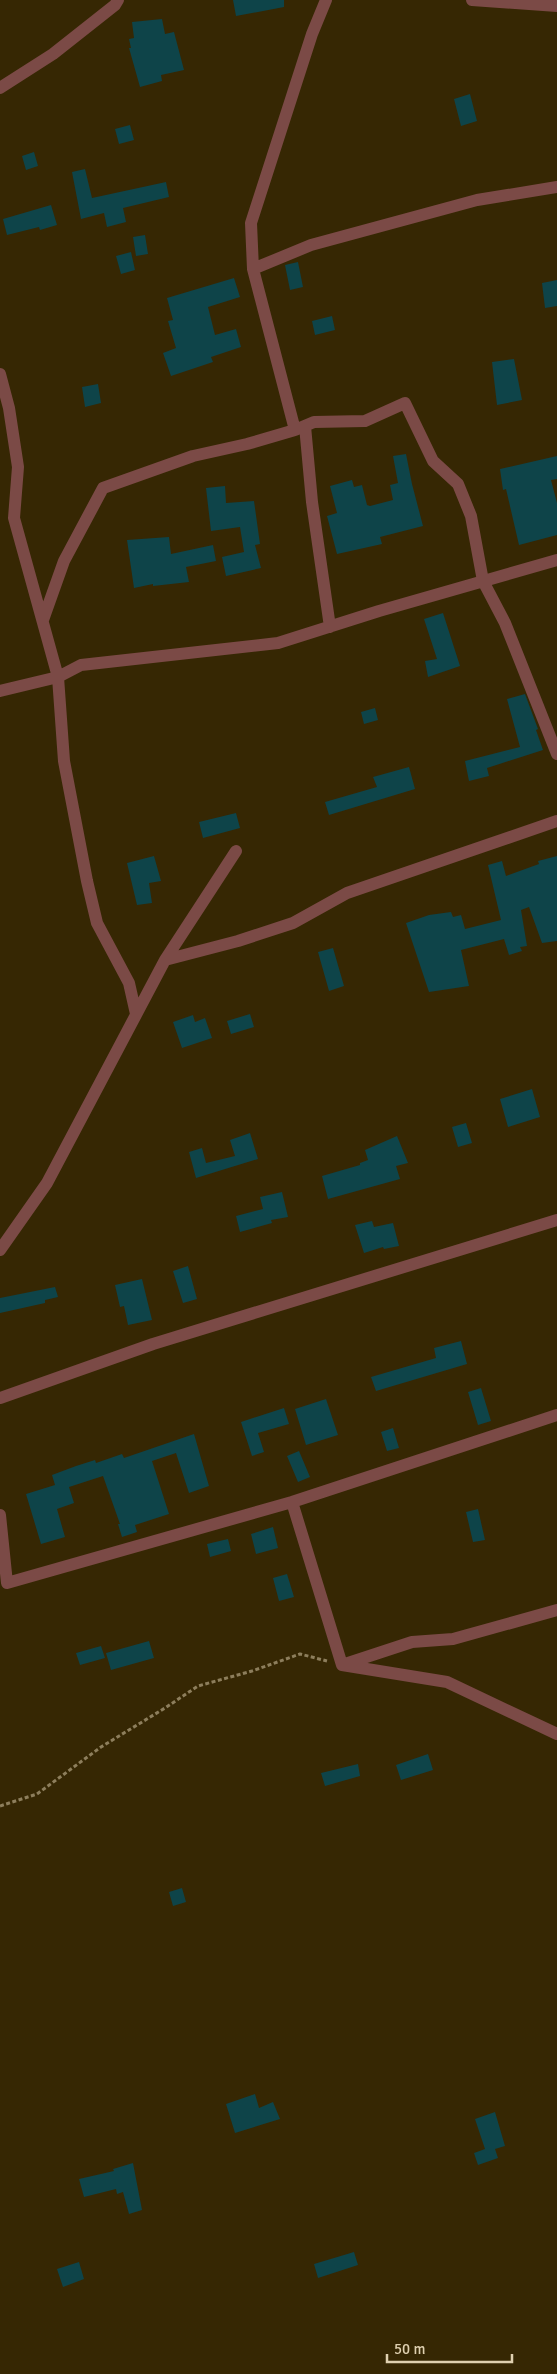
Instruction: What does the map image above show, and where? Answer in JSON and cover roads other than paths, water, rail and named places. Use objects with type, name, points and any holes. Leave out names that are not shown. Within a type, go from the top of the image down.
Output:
[{"type":"street","points":[[0,88],[53,54],[115,5],[118,0]]},
{"type":"street","points":[[326,0],[312,34],[251,223],[253,269],[300,428],[330,627]]},
{"type":"street","points":[[472,0],[557,6]]},
{"type":"street","points":[[253,269],[311,245],[477,200],[557,187]]},
{"type":"street","points":[[0,374],[9,408],[18,467],[14,518],[58,677],[64,761],[87,881],[97,923],[129,983],[136,1014]]},
{"type":"street","points":[[43,620],[64,561],[102,488],[193,456],[247,444],[314,422],[365,421],[405,403],[432,461],[458,484],[471,516],[483,581],[505,623],[557,754]]},
{"type":"street","points":[[0,691],[58,677],[81,665],[278,643],[557,560]]},
{"type":"street","points":[[165,960],[238,942],[293,923],[347,893],[557,821]]},
{"type":"street","points":[[0,1250],[47,1183],[165,960],[236,851]]},
{"type":"street","points":[[0,1398],[153,1344],[557,1220]]},
{"type":"street","points":[[0,1515],[7,1583],[292,1502],[557,1415]]},
{"type":"street","points":[[292,1502],[342,1665]]},
{"type":"street","points":[[342,1665],[412,1642],[453,1639],[557,1610]]},
{"type":"street","points":[[342,1665],[447,1682],[557,1734]]}]
